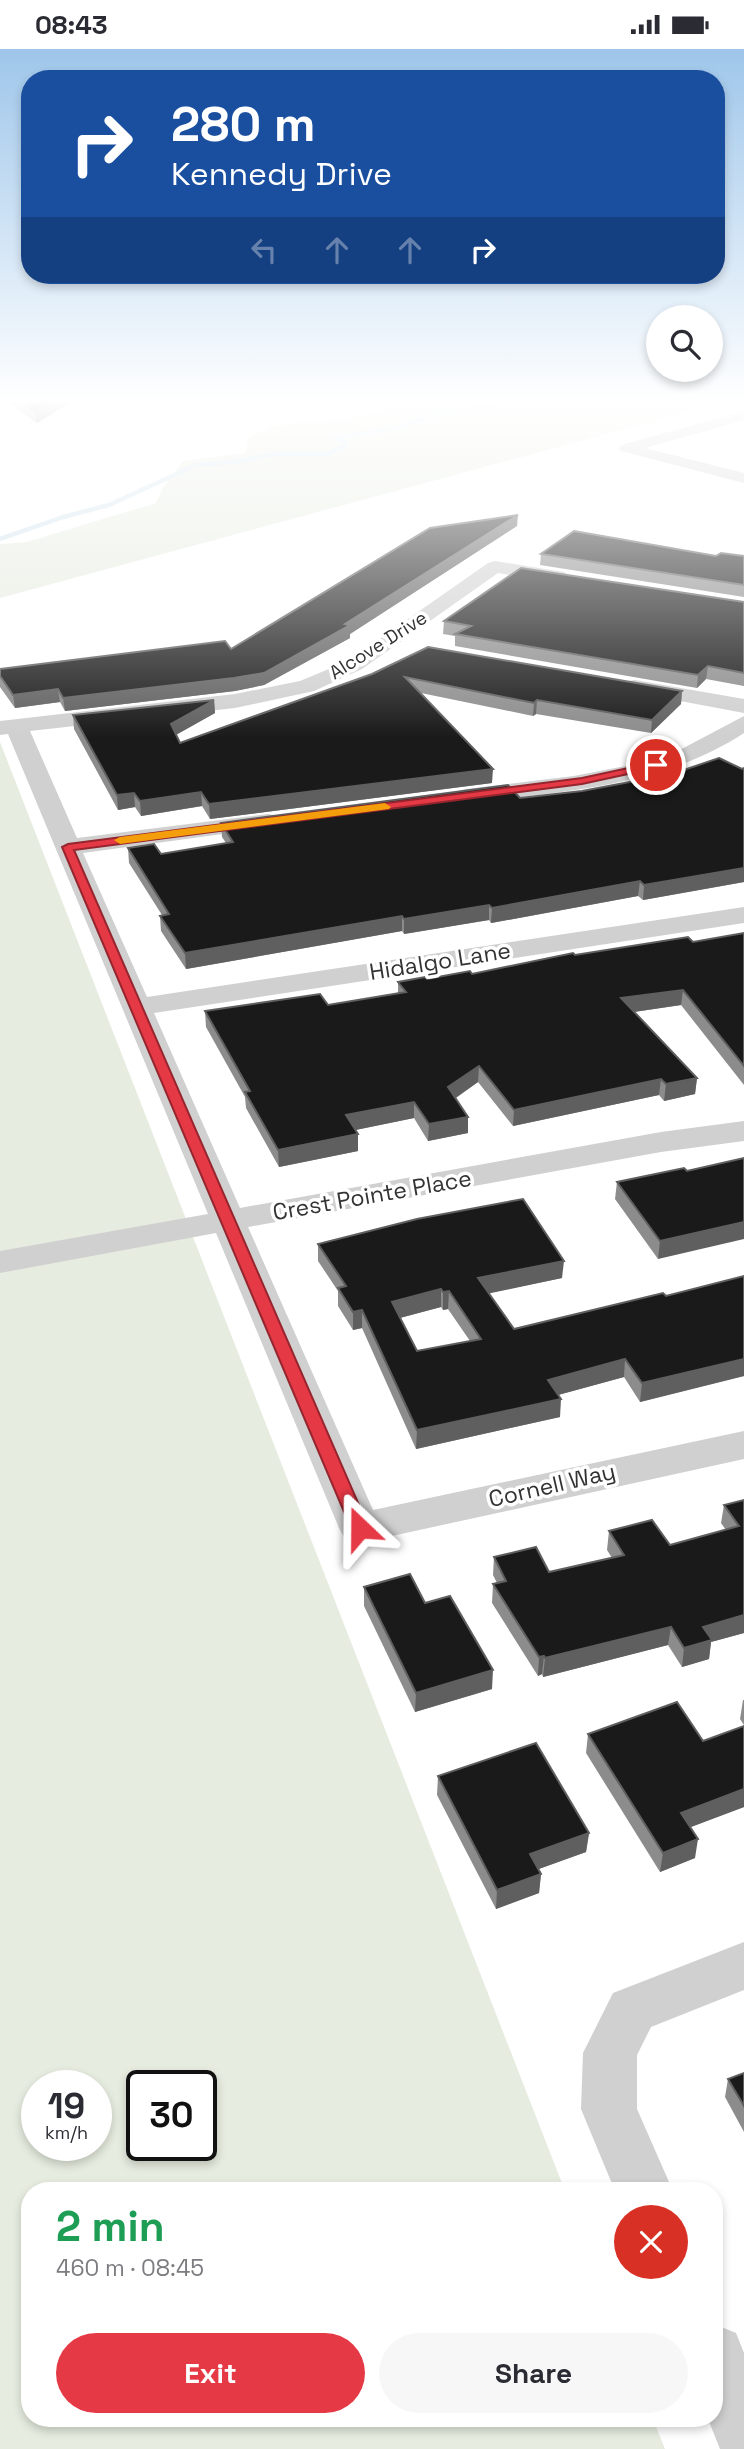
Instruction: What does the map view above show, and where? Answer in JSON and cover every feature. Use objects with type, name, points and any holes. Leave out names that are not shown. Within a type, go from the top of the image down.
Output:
[{"type":"street","name":"Alcove Drive","points":[[8,727],[227,702],[280,693],[337,674],[495,567],[584,581]]},
{"type":"street","points":[[386,643],[414,647]]},
{"type":"street","points":[[620,684],[744,706]]},
{"type":"street","points":[[440,800],[582,781],[633,771],[690,753],[719,740],[744,723]]},
{"type":"street","points":[[8,727],[68,847],[228,1221]]},
{"type":"street","points":[[68,847],[288,819]]},
{"type":"street","name":"Hidalgo Lane","points":[[136,1007],[744,915]]},
{"type":"street","name":"Crest Pointe Place","points":[[0,1262],[661,1142],[744,1131]]},
{"type":"street","name":"Cornell Way","points":[[228,1221],[360,1528],[744,1445]]},
{"type":"street","points":[[640,2182],[609,2109],[610,2053],[632,2010],[744,1966]]},
{"type":"street","points":[[723,2377],[744,2429]]},
{"type":"shaded area","points":[[120,514],[311,514],[0,598],[0,544],[27,542]]},
{"type":"shaded area","points":[[0,742],[561,2182],[21,2182],[21,2427],[656,2427],[665,2449],[0,2449]]},
{"type":"building","points":[[518,515],[345,624],[350,625],[264,673],[63,698],[58,689],[13,695],[0,676],[0,669],[225,641],[231,649],[430,528]]},
{"type":"building","points":[[574,531],[716,556],[721,553],[744,556],[744,585],[541,554]]},
{"type":"building","points":[[521,568],[744,602],[744,673],[708,666],[698,675],[455,634],[471,626],[444,621]]},
{"type":"building","points":[[428,647],[682,691],[652,720],[537,700],[534,703],[405,677],[493,769],[209,804],[201,792],[140,801],[134,793],[117,795],[73,715],[214,700],[171,724],[180,743],[372,674]]},
{"type":"building","points":[[719,758],[744,768],[744,868],[644,885],[640,881],[492,908],[489,905],[404,919],[402,916],[185,953],[160,916],[169,914],[128,848],[154,844],[161,854],[233,842],[221,823],[508,785],[520,798],[582,791],[672,774]]},
{"type":"building","points":[[744,933],[744,1066],[683,990],[621,998],[697,1078],[666,1084],[661,1079],[514,1110],[479,1066],[448,1087],[468,1117],[429,1124],[414,1102],[346,1115],[358,1134],[278,1150],[245,1092],[250,1091],[205,1011],[320,994],[328,1005],[406,992],[398,982],[425,977],[427,979],[470,971],[472,974],[573,953],[575,955],[688,937],[693,942]]},
{"type":"building","points":[[744,1158],[744,1222],[660,1241],[617,1182],[684,1168],[687,1171]]},
{"type":"building","points":[[523,1199],[564,1261],[478,1278],[514,1329],[744,1276],[744,1359],[642,1383],[625,1359],[548,1380],[561,1399],[417,1430],[362,1310],[353,1312],[338,1288],[346,1286],[318,1244],[417,1219]],"holes":[[[441,1289],[443,1292],[449,1291],[481,1339],[417,1351],[392,1302]]]},
{"type":"building","points":[[744,1500],[744,1615],[703,1627],[712,1640],[684,1648],[671,1627],[545,1658],[539,1657],[493,1584],[506,1581],[494,1557],[536,1547],[549,1572],[624,1555],[609,1531],[652,1520],[670,1545],[739,1526],[724,1505]]},
{"type":"building","points":[[410,1574],[425,1603],[450,1596],[493,1670],[416,1693],[364,1587]]},
{"type":"building","points":[[677,1702],[703,1741],[744,1726],[744,1789],[681,1813],[698,1839],[663,1853],[588,1734]]},
{"type":"building","points":[[536,1743],[589,1833],[530,1854],[541,1874],[497,1890],[438,1776]]},
{"type":"building","points":[[744,2073],[744,2106],[728,2079]]},
{"type":"waterway","points":[[0,539],[74,514]]},
{"type":"slow traffic","points":[[120,840],[385,807]]},
{"type":"route","points":[[360,1528],[68,847],[582,781],[656,765]]}]
